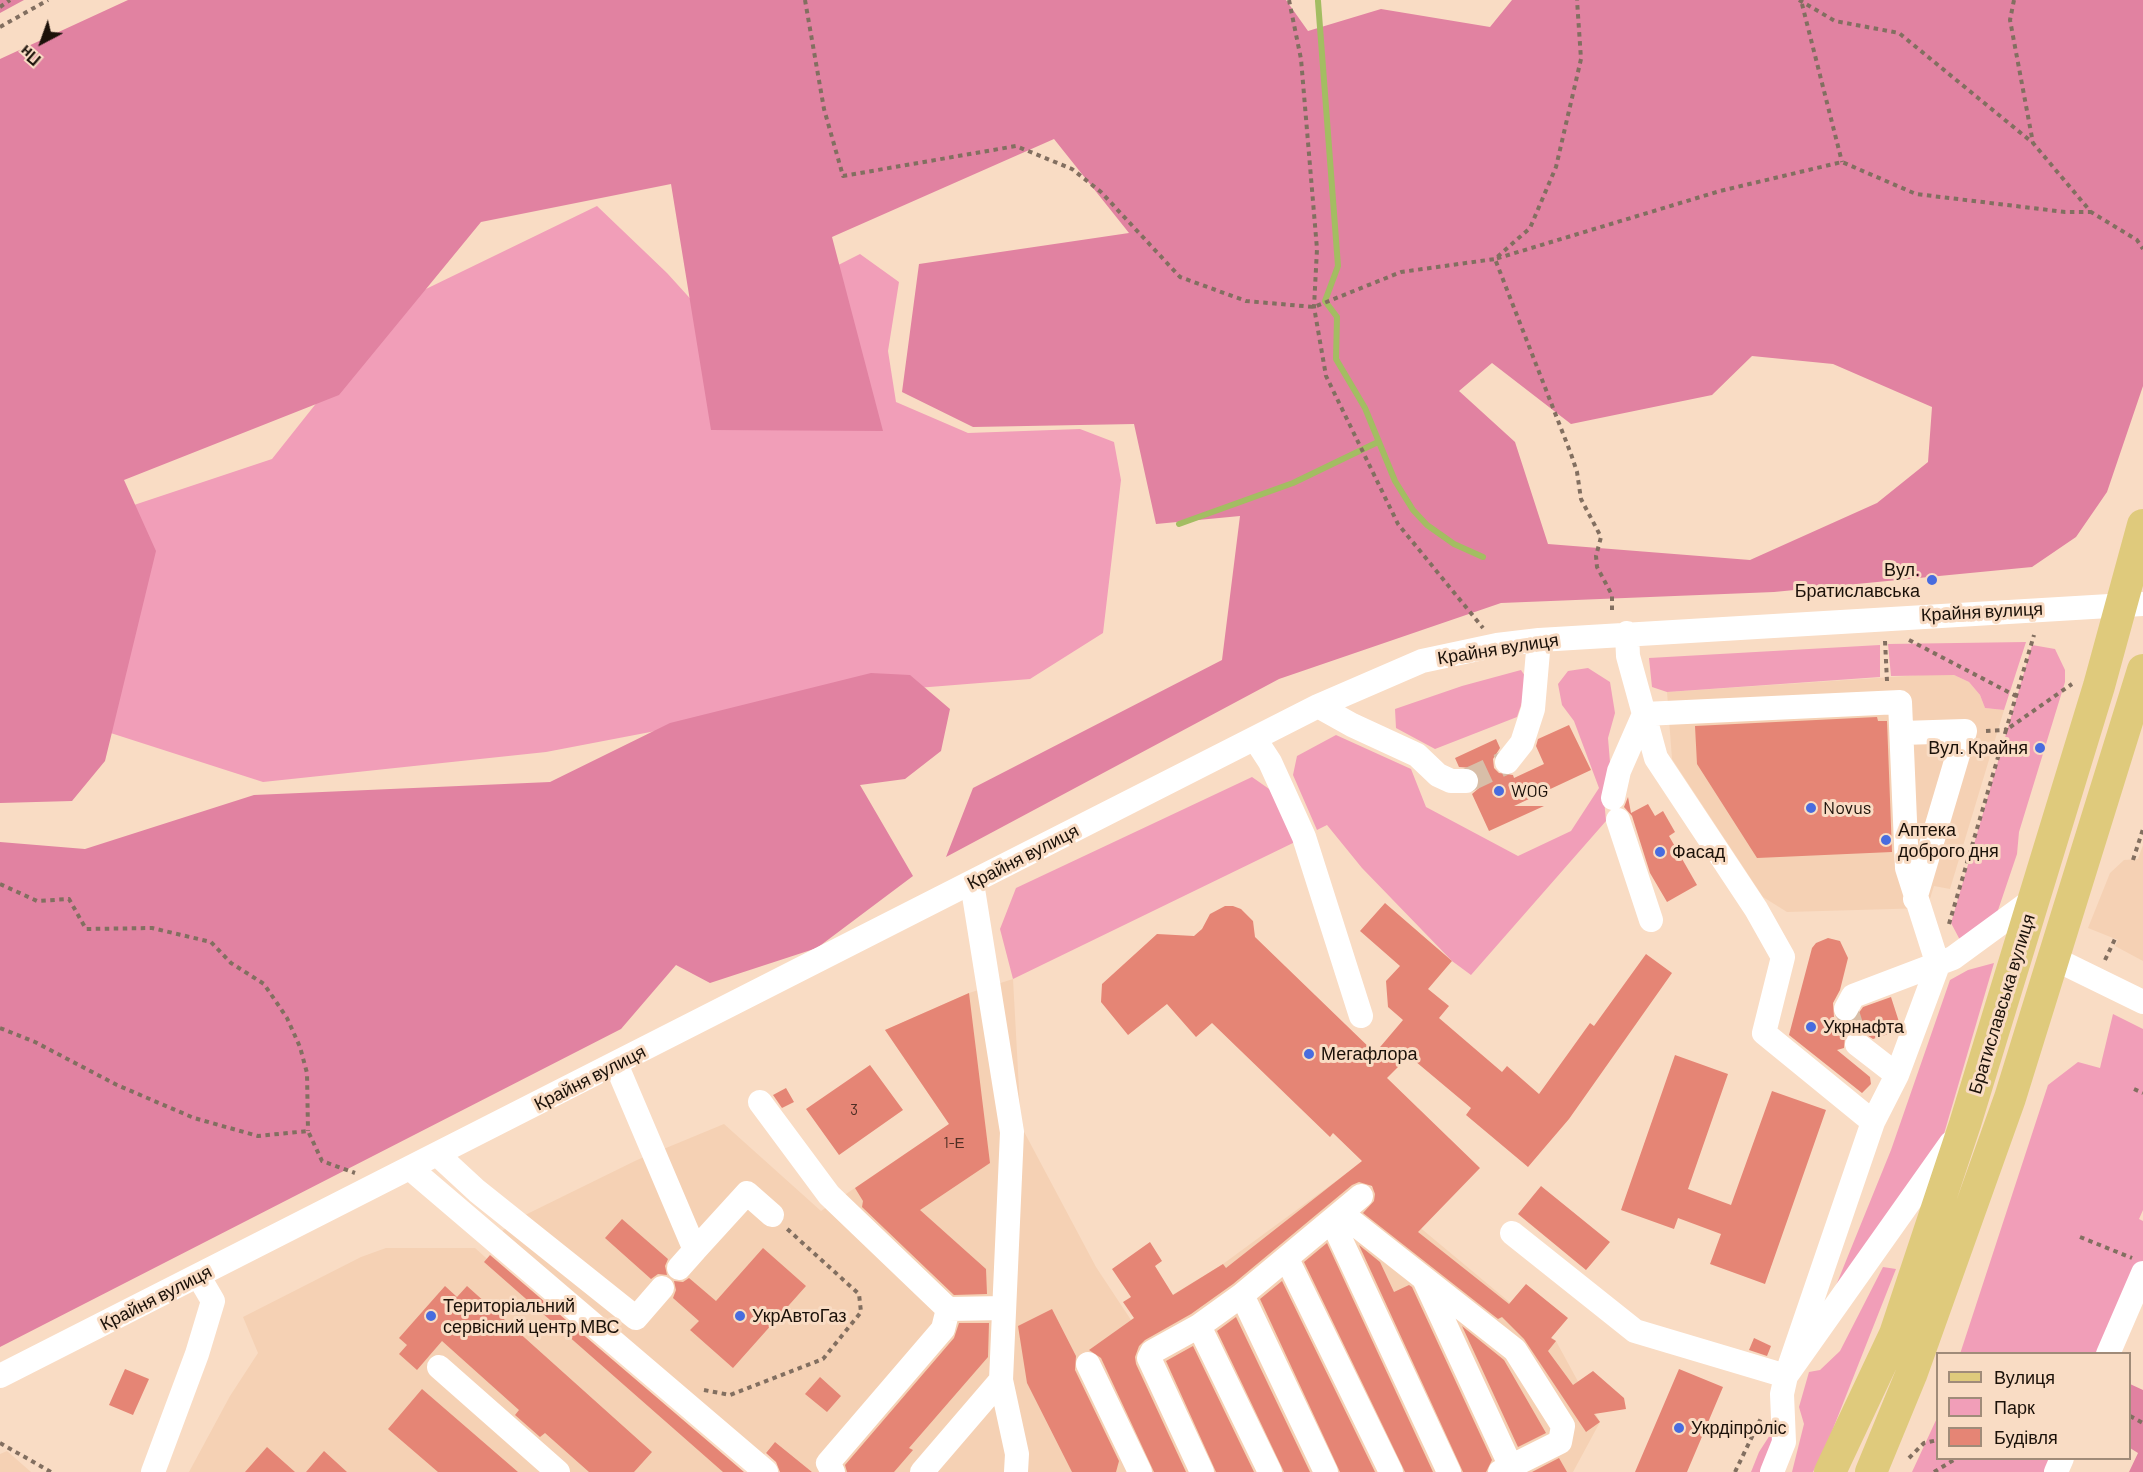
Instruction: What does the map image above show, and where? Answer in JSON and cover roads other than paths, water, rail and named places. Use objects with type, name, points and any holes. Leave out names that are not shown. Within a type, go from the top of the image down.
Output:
[{"type":"main road","name":"Братиславська вулиця","points":[[1830,1472],[1895,1334],[1965,1124],[2035,898],[2132,604],[2143,525]]},
{"type":"main road","name":"Братиславська вулиця","points":[[1871,1472],[1911,1375],[2006,1110],[2143,670]]},
{"type":"street","name":"Крайня вулиця","points":[[0,1376],[199,1277],[1318,706],[1422,661],[1497,645],[1539,640],[2132,604]]},
{"type":"street","points":[[1627,633],[1628,656],[1656,759],[1756,909],[1783,957],[1764,1033],[1873,1122]]},
{"type":"street","points":[[1507,762],[1522,743],[1533,709],[1539,640]]},
{"type":"street","points":[[1644,714],[1900,702],[1907,868],[1915,899],[1938,965],[1897,1075],[1873,1122],[1786,1376],[1782,1394],[1784,1442],[1772,1472]]},
{"type":"street","points":[[1318,706],[1352,725],[1417,755],[1438,775],[1451,781],[1466,781]]},
{"type":"street","points":[[1644,714],[1619,771],[1616,809],[1651,920]]},
{"type":"street","points":[[1902,733],[1965,731],[1915,899]]},
{"type":"street","points":[[1255,739],[1270,762],[1305,837],[1361,1016]]},
{"type":"street","points":[[972,884],[1012,1132],[1001,1380],[1011,1466]]},
{"type":"street","points":[[1846,1009],[1853,996],[1953,958],[2035,898]]},
{"type":"street","points":[[2053,958],[2143,1002]]},
{"type":"street","points":[[1857,1044],[1897,1075]]},
{"type":"street","points":[[616,1064],[695,1250]]},
{"type":"street","points":[[760,1102],[829,1195],[948,1309],[1004,1308]]},
{"type":"street","points":[[1786,1376],[1965,1124]]},
{"type":"street","points":[[438,1155],[477,1191],[636,1318],[662,1288]]},
{"type":"street","points":[[411,1169],[766,1472]]},
{"type":"street","points":[[679,1268],[747,1193],[771,1215]]},
{"type":"street","points":[[1202,1472],[1149,1358],[1152,1352],[1199,1326],[1242,1295],[1360,1196]]},
{"type":"street","points":[[1337,1217],[1423,1276],[1515,1350],[1563,1426],[1560,1442],[1505,1469],[1423,1276]]},
{"type":"street","points":[[1337,1217],[1449,1472]]},
{"type":"street","points":[[1512,1233],[1635,1330],[1786,1376]]},
{"type":"street","points":[[1287,1259],[1391,1472]]},
{"type":"street","points":[[2108,1352],[2143,1273]]},
{"type":"street","points":[[153,1472],[197,1354],[213,1301],[199,1277]]},
{"type":"street","points":[[1242,1295],[1326,1472]]},
{"type":"street","points":[[833,1472],[828,1463],[943,1329],[948,1309]]},
{"type":"street","points":[[1199,1326],[1270,1472]]},
{"type":"street","points":[[1088,1364],[1133,1466]]},
{"type":"street","points":[[440,1367],[558,1472]]},
{"type":"street","points":[[922,1472],[1001,1380]]},
{"type":"waterway","points":[[1318,1],[1338,266],[1325,301],[1337,317],[1336,359],[1365,408],[1395,481],[1413,510],[1427,525],[1454,544],[1483,557]]},
{"type":"waterway","points":[[1179,524],[1293,483],[1378,442]]},
{"type":"tunnel","points":[[1466,781],[1507,762]]},
{"type":"tunnel","points":[[1846,1009],[1857,1044]]},
{"type":"place","name":"Вул. Братиславська","points":[[1932,580]]},
{"type":"place","name":"Вул. Крайня","points":[[2040,748]]},
{"type":"place","name":"WOG","points":[[1499,791]]},
{"type":"place","name":"Novus","points":[[1811,808]]},
{"type":"place","name":"Аптека доброго дня","points":[[1886,840]]},
{"type":"place","name":"Фасад","points":[[1660,852]]},
{"type":"place","name":"Укрнафта","points":[[1811,1027]]},
{"type":"place","name":"Мегафлора","points":[[1309,1054]]},
{"type":"place","name":"Територіальний сервісний центр МВС","points":[[431,1316]]},
{"type":"place","name":"УкрАвтоГаз","points":[[740,1316]]},
{"type":"place","name":"Укрдіпроліс","points":[[1679,1428]]}]
